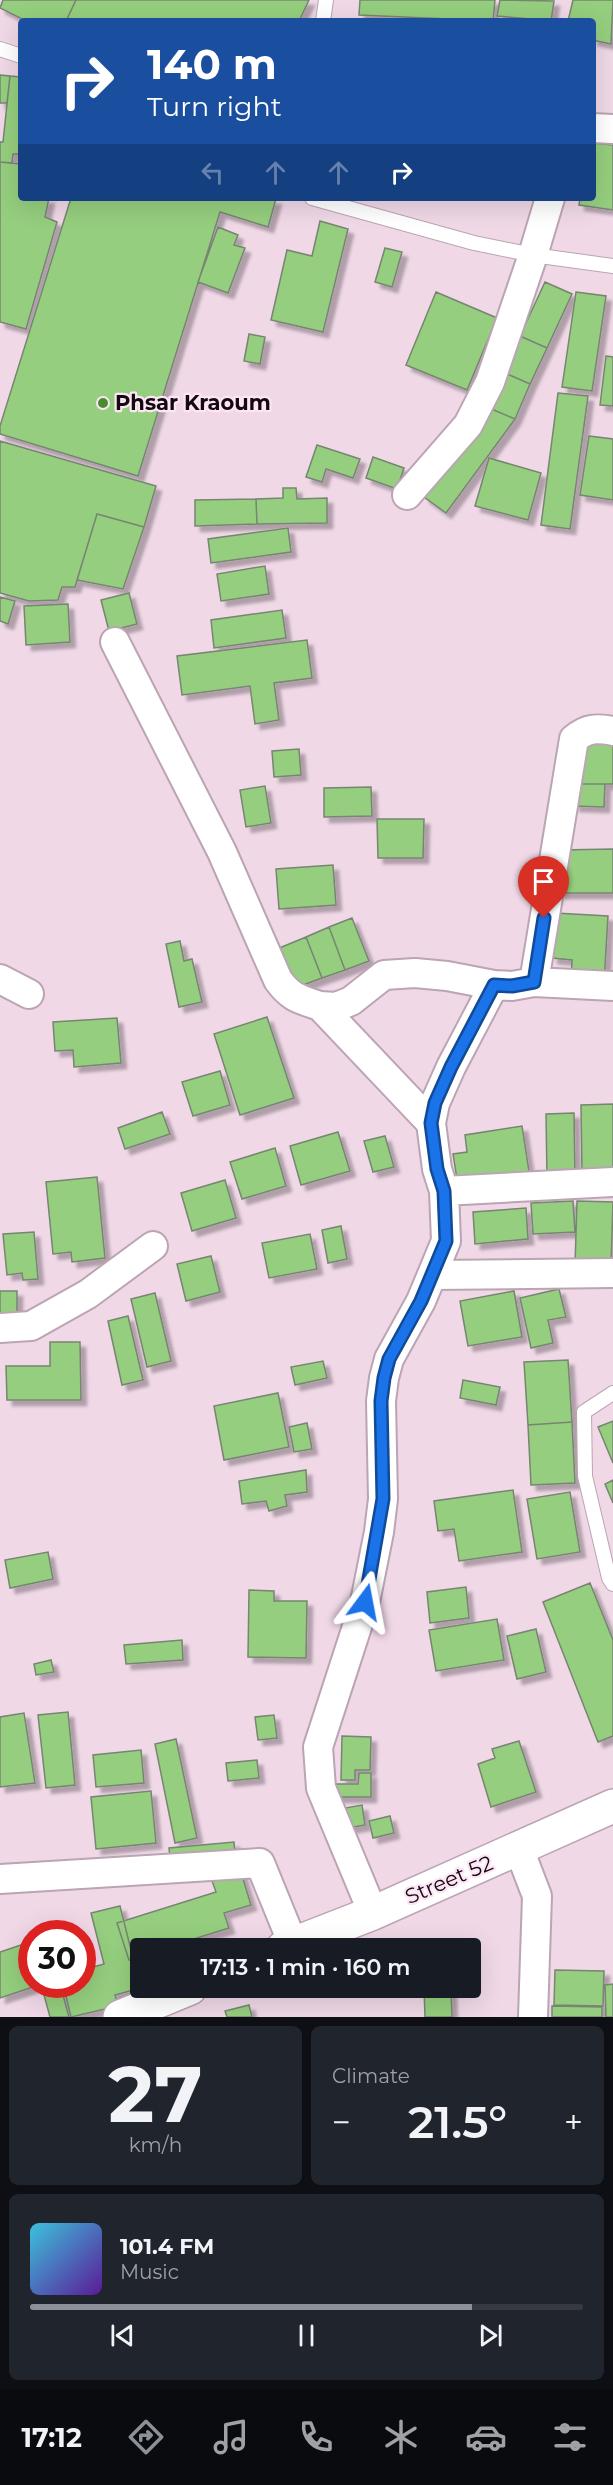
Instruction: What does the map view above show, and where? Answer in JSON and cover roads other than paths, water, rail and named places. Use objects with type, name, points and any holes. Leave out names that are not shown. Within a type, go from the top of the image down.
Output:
[{"type":"street","points":[[596,128],[613,129]]},
{"type":"street","points":[[407,495],[468,425],[490,382],[549,201]]},
{"type":"street","points":[[115,642],[222,852],[278,980],[288,993],[320,1006],[336,1007],[351,1001],[384,975],[415,973],[447,976],[494,985],[512,986],[534,982],[613,986]]},
{"type":"street","points":[[534,982],[574,739],[585,730],[613,731]]},
{"type":"street","points":[[0,979],[29,994]]},
{"type":"street","points":[[373,1913],[321,1788],[318,1747],[365,1602],[375,1555],[383,1499],[381,1401],[384,1378],[389,1359],[421,1301],[446,1241],[444,1191],[437,1169],[431,1123],[435,1103],[494,985]]},
{"type":"street","points":[[320,1006],[431,1123]]},
{"type":"street","points":[[444,1191],[613,1182]]},
{"type":"street","points":[[0,1328],[30,1326],[87,1294],[153,1246]]},
{"type":"street","points":[[432,1275],[613,1274]]},
{"type":"street","name":"Street 52","points":[[309,1938],[373,1913],[613,1806]]},
{"type":"street","points":[[519,1849],[537,1896],[533,2017]]},
{"type":"street","points":[[0,1879],[260,1863],[285,1938]]},
{"type":"street","points":[[120,2017],[166,1998]]},
{"type":"lane","points":[[323,18],[326,0]]},
{"type":"lane","points":[[0,49],[18,55]]},
{"type":"lane","points":[[323,201],[474,243],[533,255],[613,266]]},
{"type":"lane","points":[[613,1393],[584,1412],[585,1476],[609,1578],[613,1584]]},
{"type":"place","name":"Phsar Kraoum","points":[[103,403]]}]
